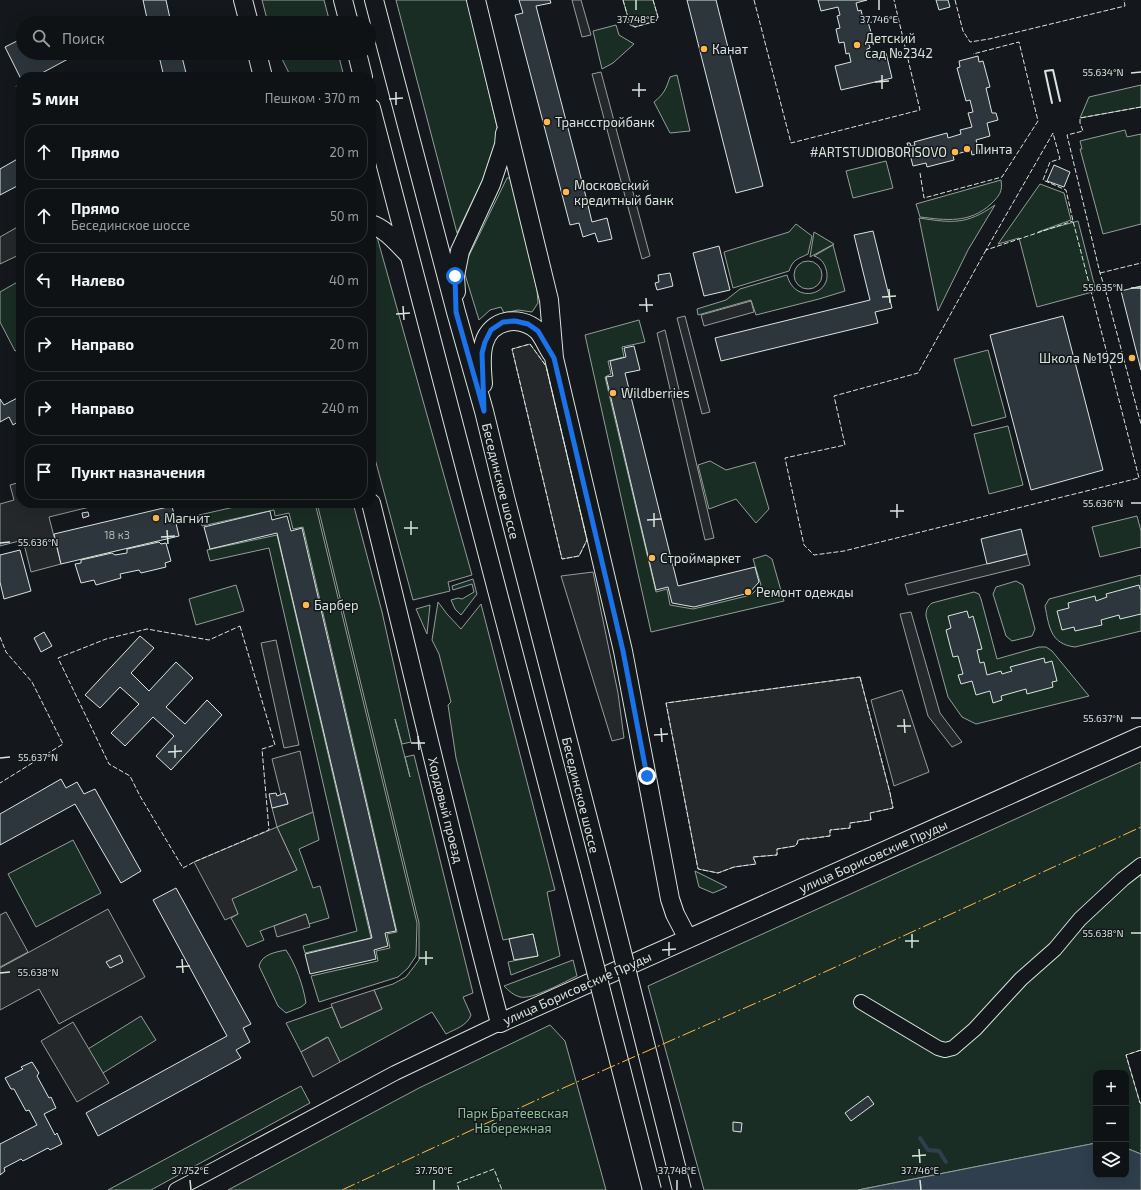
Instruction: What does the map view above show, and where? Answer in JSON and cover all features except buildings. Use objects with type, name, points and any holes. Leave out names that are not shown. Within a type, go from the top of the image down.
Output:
[{"type":"main road","points":[[243,0],[247,16]]},
{"type":"main road","points":[[343,0],[347,16]]},
{"type":"main road","name":"Бесединское шоссе","points":[[374,0],[456,312],[484,411],[510,519],[601,869],[682,1190]]},
{"type":"main road","points":[[476,0],[549,300],[554,358],[623,651],[670,899],[675,914],[688,939]]},
{"type":"main road","points":[[259,60],[262,72]]},
{"type":"main road","points":[[359,60],[362,72]]},
{"type":"main road","points":[[456,312],[455,276],[460,251],[492,184],[504,145],[505,124]]},
{"type":"main road","points":[[376,127],[572,877],[652,1190]]},
{"type":"main road","points":[[376,226],[394,239],[410,255]]},
{"type":"main road","points":[[484,411],[482,353],[485,342],[491,330],[503,322],[515,321],[528,324],[538,331],[554,358]]},
{"type":"main road","name":"Хордовый проезд","points":[[372,508],[500,1023]]},
{"type":"main road","name":"улица Борисовские Пруды","points":[[500,1023],[1141,736]]},
{"type":"street","points":[[861,1002],[938,1048],[945,1050],[953,1048],[975,1030],[1021,979],[1055,950],[1080,919],[1123,879],[1141,865]]},
{"type":"street","name":"улица Борисовские Пруды","points":[[176,1190],[395,1073],[500,1023]]},
{"type":"green space","points":[[262,0],[324,0],[328,16],[266,16]]},
{"type":"green space","points":[[396,0],[467,0],[499,135],[499,146],[457,233]]},
{"type":"green space","points":[[623,0],[653,0],[658,17],[656,21],[635,27],[630,25]]},
{"type":"green space","points":[[616,25],[619,35],[634,44],[613,63],[602,69],[593,31]]},
{"type":"green space","points":[[282,60],[340,60],[343,72],[288,72]]},
{"type":"green space","points":[[677,75],[690,131],[670,133],[654,102],[664,91],[670,77]]},
{"type":"green space","points":[[1141,85],[1141,107],[1080,118],[1089,97]]},
{"type":"green space","points":[[1125,130],[1127,137],[1141,134],[1141,224],[1103,234],[1080,149],[1082,149],[1080,141]]},
{"type":"green space","points":[[886,161],[893,188],[853,198],[846,171]]},
{"type":"green space","points":[[507,178],[511,178],[537,290],[538,303],[532,312],[518,310],[504,313],[501,307],[490,310],[479,320],[463,268]]},
{"type":"green space","points":[[1001,180],[1001,191],[998,196],[991,204],[974,215],[957,219],[920,217],[916,204]]},
{"type":"green space","points":[[1040,184],[1064,193],[1071,220],[1038,232],[1078,221],[1096,291],[1037,307],[1019,238],[998,244]]},
{"type":"green space","points":[[995,205],[968,250],[938,311],[919,218],[941,221],[959,221],[985,212]]},
{"type":"green space","points":[[796,224],[812,236],[808,254],[794,262],[789,271],[733,288],[724,252],[789,232]]},
{"type":"green space","points":[[814,232],[834,244],[810,257]]},
{"type":"green space","points":[[376,236],[472,575],[448,582],[450,591],[413,600],[376,463]]},
{"type":"green space","points":[[833,245],[845,291],[756,315],[751,300],[698,315],[697,309],[726,300],[740,289],[787,275],[791,285],[798,291],[812,293],[819,290],[824,285],[827,278],[826,269],[822,261],[814,256]]},
{"type":"green space","points":[[808,261],[818,265],[822,275],[818,285],[808,289],[798,285],[794,275],[798,265]]},
{"type":"green space","points":[[16,283],[15,351],[0,322],[0,292]]},
{"type":"green space","points":[[639,320],[645,342],[622,347],[624,357],[608,361],[611,374],[605,377],[656,592],[667,589],[670,605],[693,609],[751,595],[761,585],[753,559],[766,555],[772,559],[784,601],[651,632],[585,335]]},
{"type":"green space","points":[[988,350],[1006,417],[972,426],[954,359]]},
{"type":"green space","points":[[1008,426],[1023,485],[989,494],[974,434]]},
{"type":"green space","points":[[710,461],[726,470],[755,462],[769,509],[756,523],[736,499],[709,509],[698,465]]},
{"type":"green space","points":[[230,508],[316,508],[417,923],[416,956],[408,968],[398,977],[319,1002],[311,976],[378,961],[376,951],[390,948],[387,934],[397,932],[303,527],[293,529],[289,513],[275,516],[274,510],[202,526],[199,515]]},
{"type":"green space","points":[[318,508],[354,508],[382,612],[411,742],[402,744],[395,719],[410,777],[405,757],[414,755],[473,993],[463,997],[471,1015],[469,1019],[464,1025],[446,1034],[432,1012],[340,1062],[327,1037],[301,1052],[286,1023],[332,1007],[341,1028],[382,1009],[374,990],[393,984],[406,977],[419,960],[419,923]]},
{"type":"green space","points":[[1137,516],[1141,531],[1141,547],[1100,557],[1092,527]]},
{"type":"green space","points":[[277,535],[371,938],[305,953],[303,946],[357,931],[269,548],[210,561],[207,550]]},
{"type":"green space","points":[[1141,575],[1141,631],[1075,647],[1060,642],[1052,633],[1045,606],[1049,599]]},
{"type":"green space","points":[[473,579],[477,594],[461,615],[455,609],[451,600],[458,598],[462,599],[474,592],[472,584],[453,590],[452,586]]},
{"type":"green space","points":[[1016,581],[1023,585],[1035,629],[1032,636],[1012,641],[1006,636],[993,594],[996,587]]},
{"type":"green space","points":[[236,585],[244,611],[196,625],[189,599]]},
{"type":"green space","points":[[974,592],[979,594],[981,599],[997,659],[1039,647],[1046,647],[1052,651],[1089,696],[976,724],[962,717],[948,697],[926,614],[928,607],[932,603]]},
{"type":"green space","points":[[438,602],[461,629],[481,604],[555,890],[547,892],[560,956],[511,975],[508,962],[538,956],[533,934],[503,940],[456,758],[448,705],[451,702],[439,654],[432,640]]},
{"type":"green space","points":[[430,605],[427,634],[416,609]]},
{"type":"green space","points":[[1141,762],[1141,1050],[1126,1055],[1141,1103],[1141,1154],[1129,1149],[1129,1070],[1093,1070],[1093,1144],[858,1190],[704,1190],[648,986]]},
{"type":"green space","points":[[313,812],[319,840],[299,849],[313,888],[320,886],[329,918],[309,924],[306,914],[260,931],[264,940],[247,947],[231,918],[238,914],[231,899],[297,870],[277,827]]},
{"type":"green space","points":[[73,840],[101,893],[36,927],[8,874]]},
{"type":"green space","points":[[695,871],[727,887],[713,893],[699,887]]},
{"type":"green space","points":[[286,950],[299,975],[306,1003],[301,1007],[286,1013],[278,1006],[259,966],[266,956]]},
{"type":"green space","points":[[573,960],[577,976],[540,993],[532,996],[520,997],[513,994],[504,986]]},
{"type":"green space","points":[[141,1016],[156,1040],[103,1073],[88,1049]]},
{"type":"green space","name":"Парк Братеевская Набережная","points":[[550,1025],[565,1041],[606,1190],[228,1190],[419,1088]]},
{"type":"green space","points":[[301,1086],[310,1103],[151,1190],[108,1190]]},
{"type":"shaded area","points":[[572,0],[581,0],[591,35],[582,37]]},
{"type":"shaded area","points":[[601,72],[650,256],[642,259],[592,74]]},
{"type":"shaded area","points":[[16,228],[16,256],[0,264],[0,237]]},
{"type":"shaded area","points":[[751,301],[754,312],[704,326],[701,315]]},
{"type":"shaded area","points":[[685,316],[710,412],[702,414],[677,318]]},
{"type":"shaded area","points":[[665,330],[714,538],[705,540],[657,333]]},
{"type":"shaded area","points":[[530,344],[546,366],[587,540],[579,556],[562,559],[512,349]]},
{"type":"shaded area","points":[[16,483],[16,508],[86,508],[49,517],[61,564],[31,572],[23,540],[0,546],[0,504],[14,500],[10,485]]},
{"type":"shaded area","points":[[1027,554],[1030,565],[908,595],[905,584]]},
{"type":"shaded area","points":[[593,572],[618,693],[624,738],[612,741],[561,576]]},
{"type":"shaded area","points":[[911,612],[940,713],[962,742],[952,747],[928,716],[900,614]]},
{"type":"shaded area","points":[[276,640],[299,745],[284,748],[261,643]]},
{"type":"shaded area","points":[[860,677],[893,808],[870,813],[871,820],[850,823],[850,828],[830,830],[830,836],[798,840],[795,846],[777,849],[777,855],[753,857],[756,864],[734,867],[718,873],[698,869],[666,703]]},
{"type":"shaded area","points":[[902,690],[929,772],[894,786],[871,700]]},
{"type":"shaded area","points":[[300,751],[313,812],[277,827],[272,808],[288,804],[285,794],[281,795],[272,759]]},
{"type":"shaded area","points":[[277,827],[297,870],[232,899],[238,914],[225,920],[194,862]]},
{"type":"shaded area","points":[[108,909],[145,977],[59,1024],[39,989],[0,1010],[0,968]]},
{"type":"shaded area","points":[[6,912],[28,952],[0,967],[0,915]]},
{"type":"shaded area","points":[[306,914],[310,927],[277,937],[274,926]]},
{"type":"shaded area","points":[[374,990],[382,1009],[341,1028],[331,1004]]},
{"type":"shaded area","points":[[73,1022],[109,1083],[77,1102],[41,1041]]},
{"type":"shaded area","points":[[328,1037],[340,1062],[313,1077],[301,1052]]},
{"type":"water","points":[[1093,1144],[1093,1178],[1129,1178],[1129,1149],[1141,1154],[1141,1190],[858,1190]]},
{"type":"waterway","points":[[920,1138],[928,1150],[939,1151],[946,1162]]},
{"type":"fence","points":[[623,0],[630,24],[635,27],[656,21],[658,17],[653,0]]},
{"type":"fence","points":[[754,0],[791,143],[920,110],[894,0]]},
{"type":"fence","points":[[955,0],[963,31],[970,42],[989,39],[1125,6],[1124,0]]},
{"type":"fence","points":[[920,173],[924,198],[1002,177],[1038,121],[1019,42],[973,54]]},
{"type":"fence","points":[[1141,107],[1080,118],[1083,131],[1067,135],[1100,273],[1141,424]]},
{"type":"fence","points":[[986,250],[918,373],[834,396],[845,445],[785,458],[804,545],[814,555],[844,551],[1139,478],[1066,190],[1043,180],[1050,162],[1060,159],[1053,133],[986,250],[1073,221]]},
{"type":"fence","points":[[1100,273],[1141,263]]},
{"type":"fence","points":[[530,344],[546,366],[587,540],[579,556],[562,559],[512,349],[530,344]]},
{"type":"fence","points":[[240,626],[275,745],[262,749],[269,830],[183,868],[140,796],[130,776],[109,764],[58,658],[106,639],[147,629],[209,640],[240,626]]},
{"type":"fence","points":[[0,637],[6,652],[32,682],[63,744],[0,783]]},
{"type":"fence","points":[[860,677],[893,808],[870,813],[871,820],[850,823],[850,828],[830,830],[830,836],[798,840],[795,846],[777,849],[777,855],[753,857],[756,864],[734,867],[718,873],[698,869],[666,703],[860,677]]},
{"type":"fence","points":[[1141,1050],[1126,1055],[1141,1103]]},
{"type":"fence","points":[[459,1190],[457,1183],[494,1169],[502,1190]]},
{"type":"wall","points":[[1052,103],[1045,71],[1053,70],[1060,101]]},
{"type":"power","points":[[342,1190],[552,1093],[781,992],[1141,827]]},
{"type":"place","name":"Детский сад №2342","points":[[857,45]]},
{"type":"place","name":"Канат","points":[[704,49]]},
{"type":"place","name":"Трансстройбанк","points":[[547,122]]},
{"type":"place","name":"Пинта","points":[[967,149]]},
{"type":"place","name":"#ARTSTUDIOBORISOVO","points":[[955,152]]},
{"type":"place","name":"Московский кредитный банк","points":[[566,192]]},
{"type":"place","name":"Школа №1929","points":[[1132,358]]},
{"type":"place","name":"Wildberries","points":[[613,393]]},
{"type":"place","name":"Магнит","points":[[156,518]]},
{"type":"place","name":"Строймаркет","points":[[652,558]]},
{"type":"place","name":"Ремонт одежды","points":[[748,592]]},
{"type":"place","name":"Барбер","points":[[306,605]]},
{"type":"route","points":[[455,276],[456,312],[484,411],[482,353],[485,342],[491,330],[503,322],[515,321],[528,324],[538,331],[554,358],[623,651],[647,776]]}]
